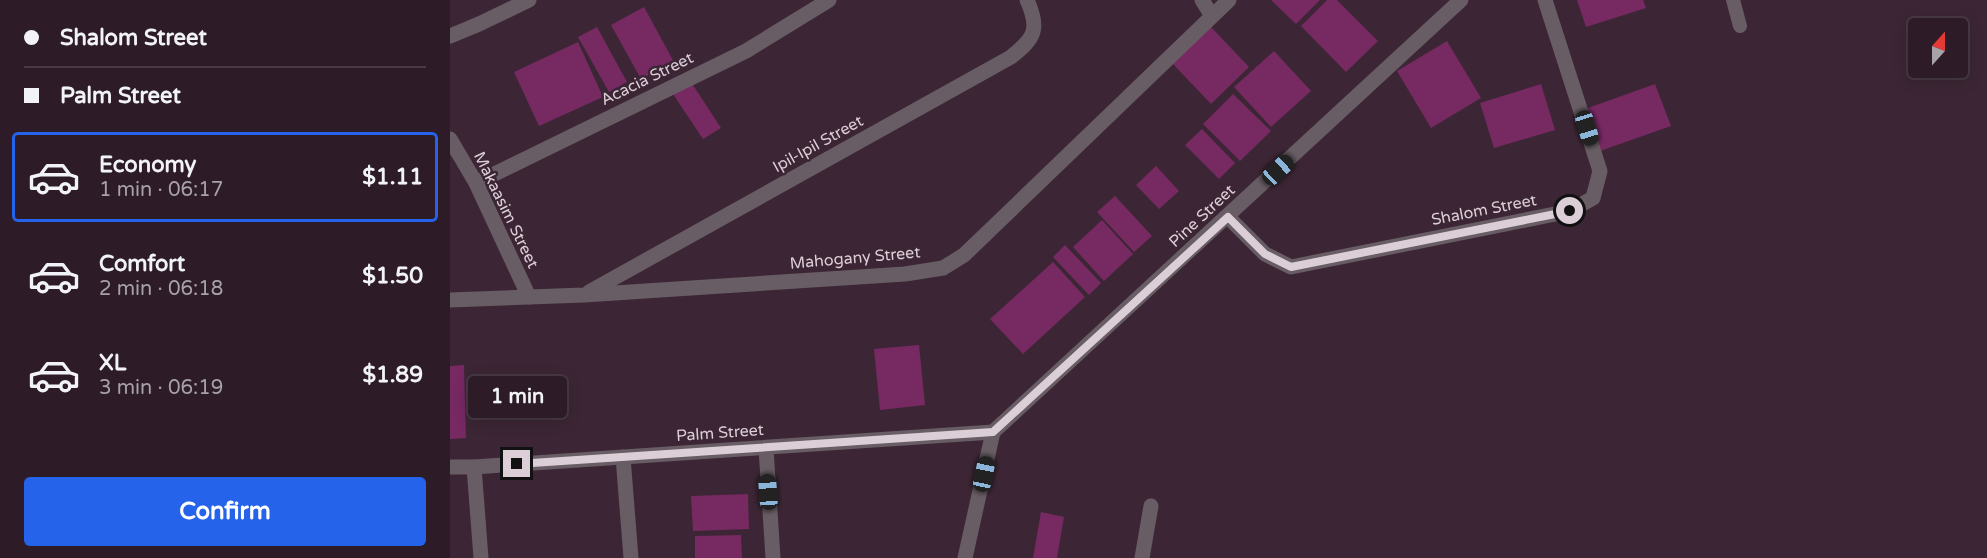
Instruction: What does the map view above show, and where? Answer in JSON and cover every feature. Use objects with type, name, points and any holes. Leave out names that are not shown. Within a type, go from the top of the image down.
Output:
[{"type":"street","points":[[450,36],[529,0]]},
{"type":"street","name":"Acacia Street","points":[[476,183],[746,51],[829,0]]},
{"type":"street","name":"Ipil-Ipil Street","points":[[584,295],[1011,57],[1034,35],[1035,24],[1027,0]]},
{"type":"street","points":[[1202,0],[1212,16]]},
{"type":"street","name":"Mahogany Street","points":[[450,300],[584,295],[905,274],[943,268],[964,255],[1228,0]]},
{"type":"street","name":"Pine Street","points":[[993,432],[1461,0]]},
{"type":"street","name":"Shalom Street","points":[[1228,217],[1265,254],[1291,267],[1570,211],[1593,198],[1600,171],[1545,0]]},
{"type":"street","name":"Makaasim Street","points":[[450,140],[476,183],[528,297]]},
{"type":"street","points":[[965,558],[993,432]]},
{"type":"street","name":"Palm Street","points":[[450,467],[993,432]]},
{"type":"street","points":[[766,448],[773,558]]},
{"type":"street","points":[[624,457],[631,558]]},
{"type":"street","points":[[474,467],[481,558]]},
{"type":"street","points":[[1142,558],[1151,506]]},
{"type":"lane","points":[[1733,0],[1740,26]]},
{"type":"building","points":[[1271,0],[1320,0],[1296,24]]},
{"type":"building","points":[[1327,0],[1337,0],[1378,41],[1346,72],[1301,26]]},
{"type":"building","points":[[1577,0],[1643,0],[1646,8],[1586,27]]},
{"type":"building","points":[[644,7],[674,62],[641,79],[611,25]]},
{"type":"building","points":[[1210,26],[1249,67],[1211,104],[1172,63]]},
{"type":"building","points":[[597,27],[627,82],[609,92],[578,37]]},
{"type":"building","points":[[1447,41],[1481,98],[1431,128],[1397,71]]},
{"type":"building","points":[[578,42],[603,97],[539,126],[514,72]]},
{"type":"building","points":[[1274,51],[1311,91],[1271,127],[1234,87]]},
{"type":"building","points":[[691,82],[721,128],[703,139],[673,94]]},
{"type":"building","points":[[1541,84],[1555,130],[1494,148],[1480,103]]},
{"type":"building","points":[[1655,84],[1671,126],[1600,151],[1585,109]]},
{"type":"building","points":[[1233,94],[1271,131],[1240,161],[1203,124]]},
{"type":"building","points":[[1202,129],[1235,163],[1219,179],[1185,145]]},
{"type":"building","points":[[1156,166],[1179,191],[1159,209],[1136,185]]},
{"type":"building","points":[[1115,196],[1152,236],[1134,252],[1097,212]]},
{"type":"building","points":[[1102,220],[1133,254],[1104,281],[1073,247]]},
{"type":"building","points":[[1065,245],[1101,283],[1089,295],[1053,257]]},
{"type":"building","points":[[1053,262],[1085,297],[1023,354],[990,319]]},
{"type":"building","points":[[919,345],[925,405],[880,410],[874,349]]},
{"type":"building","points":[[464,365],[466,438],[450,439],[450,366]]},
{"type":"building","points":[[748,494],[749,529],[693,531],[691,496]]},
{"type":"building","points":[[1041,512],[1064,517],[1057,558],[1033,558]]},
{"type":"building","points":[[741,535],[742,558],[695,558],[695,536]]},
{"type":"route","points":[[517,464],[993,432],[1228,217],[1265,254],[1291,267],[1570,211]]}]
